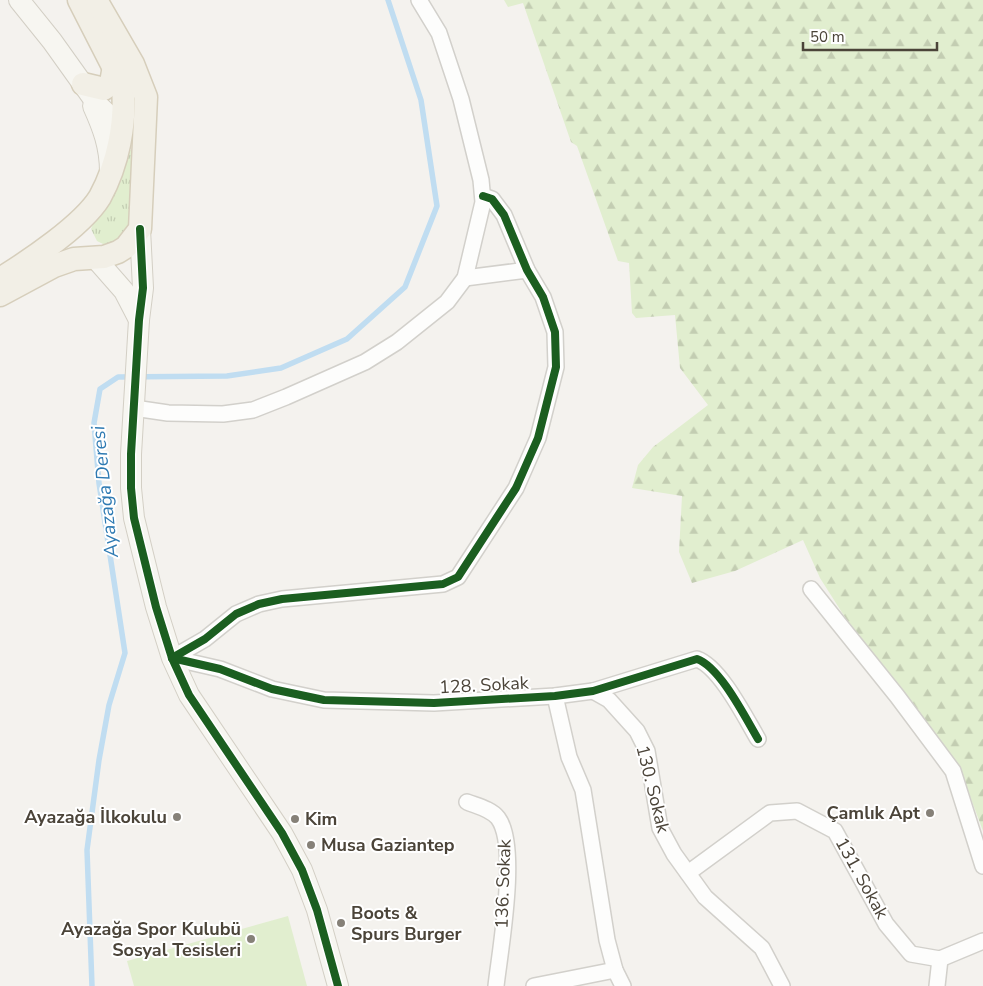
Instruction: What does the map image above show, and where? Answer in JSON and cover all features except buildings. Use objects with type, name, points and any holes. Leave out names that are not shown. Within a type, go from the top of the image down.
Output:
[{"type":"main road","points":[[0,279],[43,249],[86,214],[99,198],[116,158],[124,102],[123,86],[79,0]]},
{"type":"main road","points":[[0,295],[54,266],[74,260],[95,258],[118,252],[126,247],[140,228],[146,97],[140,78],[96,0]]},
{"type":"main road","points":[[83,84],[104,89],[111,83],[114,66]]},
{"type":"main road","points":[[121,127],[137,133],[145,147]]},
{"type":"main road","points":[[86,214],[79,229],[80,240],[86,253],[95,258]]},
{"type":"street","points":[[19,0],[102,110],[121,127]]},
{"type":"street","points":[[134,408],[168,413],[224,414],[253,410],[365,362],[397,342],[447,302],[465,278],[483,196],[461,99],[439,33],[419,0]]},
{"type":"street","points":[[83,84],[105,135],[110,153],[110,174]]},
{"type":"street","points":[[172,658],[205,639],[236,614],[259,604],[282,599],[426,587],[442,584],[458,577],[516,488],[538,438],[556,367],[555,332],[543,297],[527,270],[504,215],[492,199],[483,196]]},
{"type":"street","points":[[140,228],[143,288],[138,320],[136,388],[130,454],[134,518],[156,607],[172,658],[189,695],[292,850],[310,890],[338,986]]},
{"type":"street","points":[[95,258],[124,291],[138,320]]},
{"type":"street","points":[[465,278],[527,270]]},
{"type":"street","points":[[810,589],[953,771],[983,866]]},
{"type":"street","name":"128. Sokak","points":[[172,658],[220,669],[272,689],[324,700],[434,703],[555,696],[593,691],[696,659],[706,662],[718,677],[758,739]]},
{"type":"street","name":"130. Sokak","points":[[593,691],[609,700],[637,731],[647,751],[660,828],[674,854],[705,897],[762,948],[782,986]]},
{"type":"street","points":[[555,696],[569,757],[583,790],[606,932],[615,970],[623,986]]},
{"type":"street","name":"136. Sokak","points":[[467,802],[487,810],[497,817],[505,831],[505,903],[496,986]]},
{"type":"street","name":"131. Sokak","points":[[688,873],[770,813],[796,811],[835,830],[886,924],[911,954],[940,959]]},
{"type":"street","points":[[936,986],[940,959],[983,941]]},
{"type":"street","points":[[534,986],[615,970]]},
{"type":"green space","points":[[504,0],[983,0],[983,831],[962,775],[848,622],[820,578],[803,540],[735,571],[692,583],[679,552],[682,496],[632,488],[638,465],[653,447],[708,405],[680,368],[675,315],[636,318],[632,313],[629,263],[618,261],[577,146],[571,142],[523,3],[508,7]]},
{"type":"green space","points":[[126,150],[135,150],[135,206],[127,234],[107,246],[97,241],[91,229]]},
{"type":"green space","name":"Ayazağa Spor Kulubü Sosyal Tesisleri","points":[[288,916],[307,986],[134,986],[127,961]]},
{"type":"waterway","name":"Ayazağa Deresi","points":[[92,986],[87,850],[99,760],[109,705],[125,653],[99,483],[94,423],[100,389],[118,377],[227,376],[281,368],[347,339],[405,287],[437,206],[421,100],[388,0]]},
{"type":"cycle path","points":[[172,658],[205,639],[236,614],[259,604],[282,599],[443,584],[458,577],[516,488],[538,438],[556,367],[555,332],[543,297],[527,270],[504,215],[492,199],[483,196]]},
{"type":"cycle path","points":[[140,229],[143,288],[139,320],[131,454],[131,488],[134,518],[156,607],[172,658],[189,695],[282,833],[302,870],[317,910],[338,986]]},
{"type":"cycle path","points":[[172,658],[220,669],[272,689],[324,700],[434,703],[555,696],[593,691],[697,659],[706,664],[723,682],[758,739]]},
{"type":"place","name":"Çamlık Apt","points":[[930,813]]},
{"type":"place","name":"Ayazağa İlkokulu","points":[[177,817]]},
{"type":"place","name":"Kim","points":[[295,819]]},
{"type":"place","name":"Musa Gaziantep","points":[[311,845]]},
{"type":"place","name":"Boots & Spurs Burger","points":[[341,923]]},
{"type":"place","name":"Ayazağa Spor Kulubü Sosyal Tesisleri","points":[[251,939]]}]
